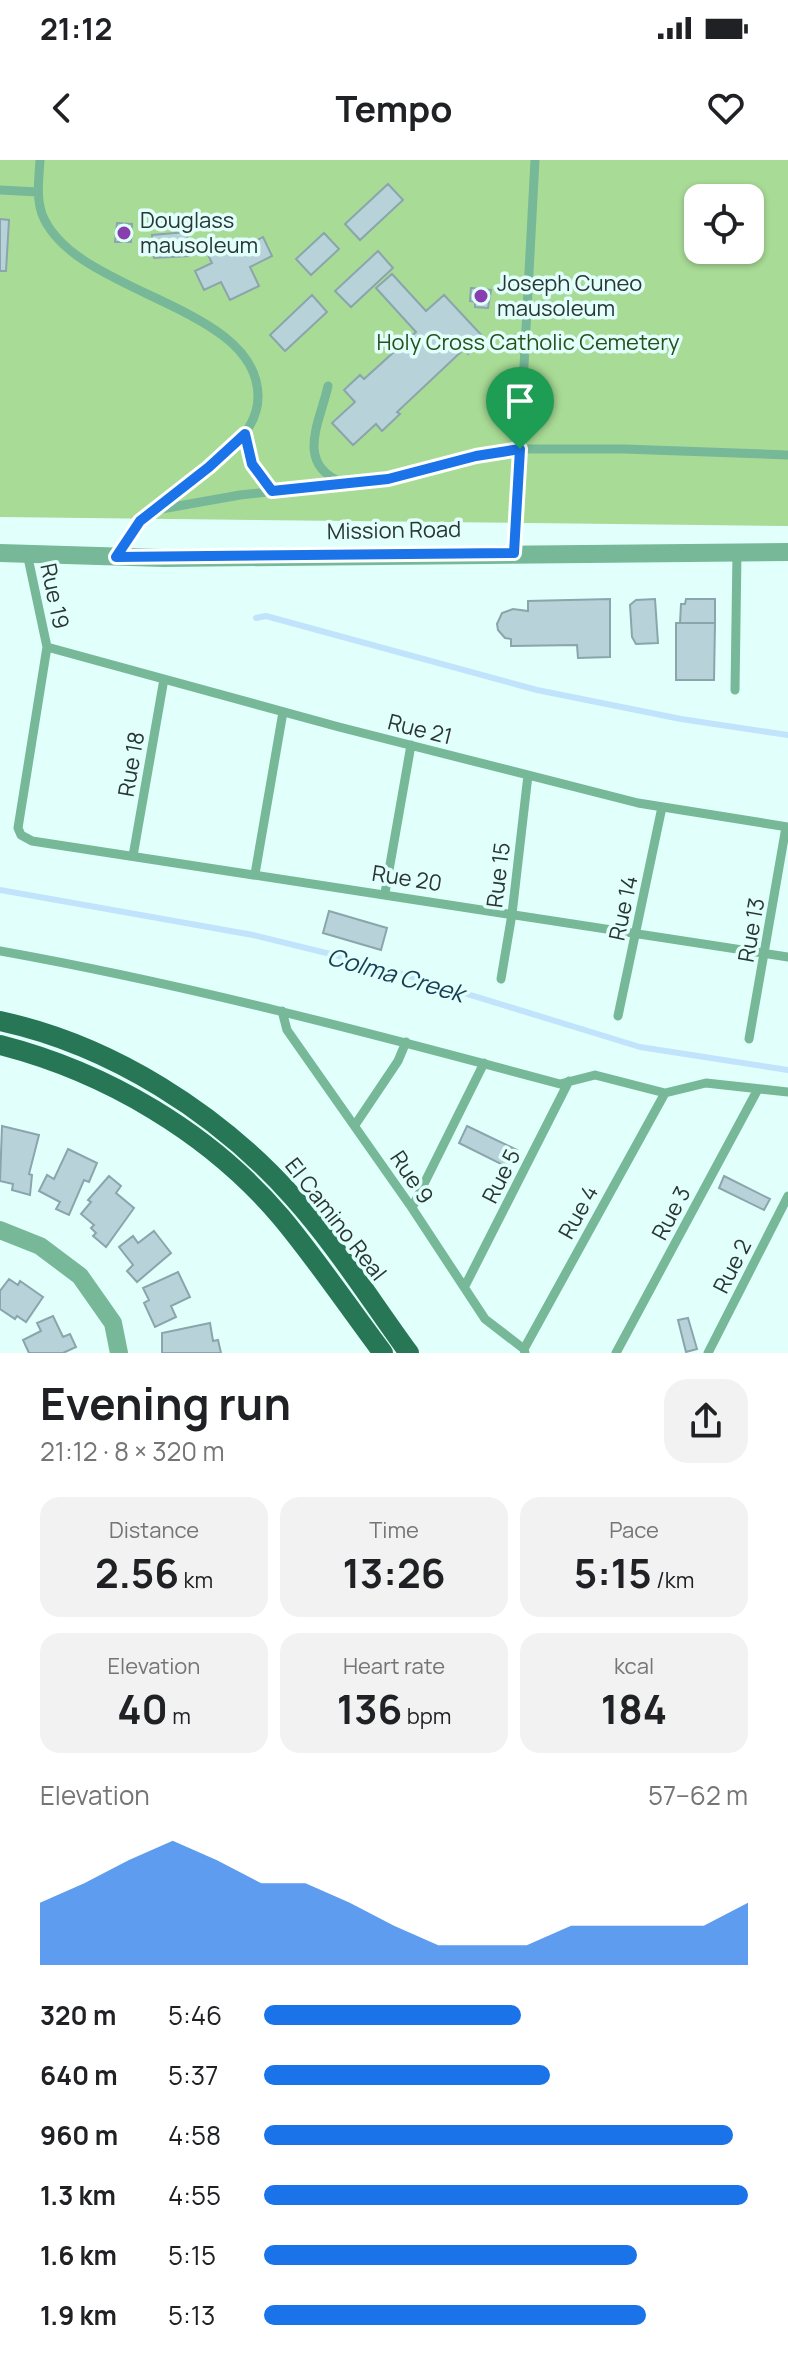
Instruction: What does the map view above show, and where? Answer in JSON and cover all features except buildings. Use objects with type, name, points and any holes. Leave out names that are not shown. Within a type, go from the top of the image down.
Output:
[{"type":"main road","name":"El Camino Real","points":[[0,1021],[49,1035],[126,1069],[168,1092],[237,1141],[295,1199],[409,1353]]},
{"type":"main road","name":"El Camino Real","points":[[0,1045],[66,1067],[117,1090],[157,1113],[225,1161],[281,1217],[383,1353]]},
{"type":"street","name":"Mission Road","points":[[0,553],[116,557],[788,552]]},
{"type":"street","points":[[0,1230],[40,1246],[80,1276],[113,1323],[119,1353]]},
{"type":"lane","points":[[40,160],[38,192],[44,219],[72,252],[207,325],[242,353],[257,382],[258,398],[251,426],[245,434],[134,528],[116,557]]},
{"type":"lane","points":[[514,553],[535,160]]},
{"type":"lane","points":[[0,190],[38,192]]},
{"type":"lane","points":[[328,386],[313,443],[314,454],[328,477],[344,484]]},
{"type":"lane","points":[[245,434],[252,464],[272,491]]},
{"type":"lane","points":[[156,510],[272,491],[388,479],[476,456],[520,449],[787,453]]},
{"type":"lane","points":[[735,690],[737,552]]},
{"type":"lane","name":"Rue 19","points":[[21,835],[18,828],[47,647],[27,553]]},
{"type":"lane","name":"Rue 21","points":[[47,647],[528,775],[662,807],[787,827]]},
{"type":"lane","name":"Rue 18","points":[[133,856],[164,679]]},
{"type":"lane","points":[[255,874],[283,712]]},
{"type":"lane","points":[[385,893],[411,745]]},
{"type":"lane","name":"Rue 15","points":[[501,979],[528,775]]},
{"type":"lane","name":"Rue 14","points":[[618,1016],[662,807]]},
{"type":"lane","name":"Rue 13","points":[[749,1039],[787,827]]},
{"type":"lane","name":"Rue 20","points":[[21,835],[32,841],[788,957]]},
{"type":"lane","points":[[0,951],[112,971],[282,1011],[560,1084],[595,1075],[665,1093],[706,1083],[788,1092]]},
{"type":"lane","name":"Rue 9","points":[[282,1011],[287,1030],[412,1208],[485,1319],[524,1351]]},
{"type":"lane","points":[[355,1125],[398,1061],[406,1042]]},
{"type":"lane","points":[[412,1208],[484,1063]]},
{"type":"lane","name":"Rue 5","points":[[465,1286],[569,1081]]},
{"type":"lane","name":"Rue 3","points":[[616,1353],[758,1089]]},
{"type":"lane","name":"Rue 4","points":[[524,1351],[665,1093]]},
{"type":"lane","name":"Rue 2","points":[[708,1353],[788,1196]]},
{"type":"green space","name":"Holy Cross Catholic Cemetery","points":[[0,160],[788,160],[788,526],[0,517]]},
{"type":"waterway","points":[[256,618],[266,616],[537,690],[681,719],[788,735]]},
{"type":"waterway","name":"Colma Creek","points":[[0,890],[253,935],[363,962],[640,1047],[788,1070]]},
{"type":"place","name":"Douglass mausoleum","points":[[124,233]]},
{"type":"place","name":"Joseph Cuneo mausoleum","points":[[481,296]]},
{"type":"route","points":[[245,434],[245,445],[252,464],[272,491],[388,479],[476,456],[520,449],[514,553],[116,557],[140,521],[209,467],[245,434]]}]
